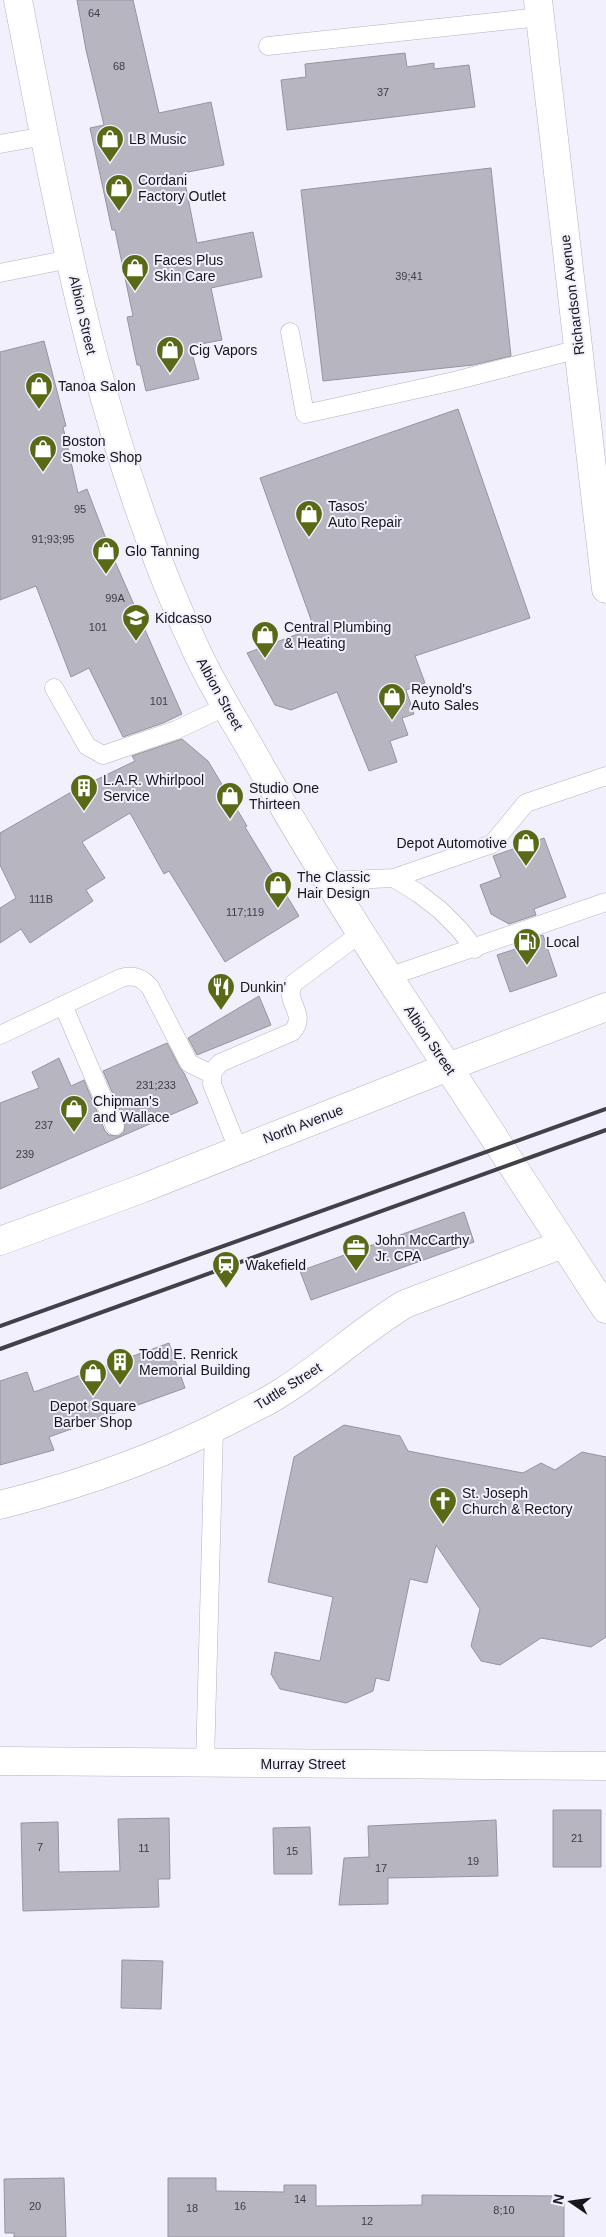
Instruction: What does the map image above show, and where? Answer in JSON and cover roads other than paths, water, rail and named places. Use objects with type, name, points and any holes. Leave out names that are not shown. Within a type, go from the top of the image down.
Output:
[{"type":"street","name":"Albion Street","points":[[18,0],[70,259],[102,392],[131,485],[163,572],[194,646],[290,819],[328,881],[388,977],[606,1309]]},
{"type":"street","name":"Richardson Avenue","points":[[539,8],[606,589]]},
{"type":"street","name":"North Avenue","points":[[0,1241],[141,1189],[448,1067],[606,1007]]},
{"type":"street","name":"Tuttle Street","points":[[0,1504],[42,1494],[160,1453],[214,1429],[280,1393],[328,1360],[383,1317],[405,1304],[563,1244]]},
{"type":"street","name":"Murray Street","points":[[0,1761],[606,1766]]},
{"type":"lane","points":[[268,46],[539,8]]},
{"type":"lane","points":[[0,144],[45,136]]},
{"type":"lane","points":[[0,273],[70,259]]},
{"type":"lane","points":[[290,332],[305,414],[454,381],[578,349]]},
{"type":"lane","points":[[54,688],[87,746],[103,755],[176,730],[227,706]]},
{"type":"lane","points":[[328,881],[394,878],[492,844],[526,803],[606,776]]},
{"type":"lane","points":[[394,878],[440,910],[475,949]]},
{"type":"lane","points":[[388,977],[475,949],[606,902]]},
{"type":"lane","points":[[238,1150],[212,1084],[211,1074],[214,1068],[220,1063],[292,1032],[298,1019],[290,995],[294,983],[361,934]]},
{"type":"lane","points":[[0,1035],[121,978],[138,977],[145,981],[150,988],[190,1063],[211,1074]]},
{"type":"lane","points":[[63,1005],[116,1126]]},
{"type":"lane","points":[[205,1763],[214,1429]]},
{"type":"railway","points":[[0,1326],[606,1109]]},
{"type":"railway","points":[[0,1349],[606,1130]]},
{"type":"place","name":"LB Music","points":[[110,163]]},
{"type":"place","name":"Cordani Factory Outlet","points":[[119,212]]},
{"type":"place","name":"Faces Plus Skin Care","points":[[135,292]]},
{"type":"place","name":"Cig Vapors","points":[[170,374]]},
{"type":"place","name":"Tanoa Salon","points":[[39,410]]},
{"type":"place","name":"Boston Smoke Shop","points":[[43,473]]},
{"type":"place","name":"Tasos' Auto Repair","points":[[309,538]]},
{"type":"place","name":"Glo Tanning","points":[[106,575]]},
{"type":"place","name":"Kidcasso","points":[[136,642]]},
{"type":"place","name":"Central Plumbing & Heating","points":[[265,659]]},
{"type":"place","name":"Reynold's Auto Sales","points":[[392,721]]},
{"type":"place","name":"L.A.R. Whirlpool Service","points":[[84,812]]},
{"type":"place","name":"Studio One Thirteen","points":[[230,820]]},
{"type":"place","name":"Depot Automotive","points":[[526,867]]},
{"type":"place","name":"The Classic Hair Design","points":[[278,909]]},
{"type":"place","name":"Local","points":[[527,966]]},
{"type":"place","name":"Dunkin'","points":[[221,1011]]},
{"type":"place","name":"Chipman's and Wallace","points":[[74,1133]]},
{"type":"place","name":"John McCarthy Jr. CPA","points":[[356,1272]]},
{"type":"place","name":"Wakefield","points":[[226,1289]]},
{"type":"place","name":"Todd E. Renrick Memorial Building","points":[[120,1386]]},
{"type":"place","name":"Depot Square Barber Shop","points":[[93,1397]]},
{"type":"place","name":"St. Joseph Church & Rectory","points":[[443,1525]]}]
